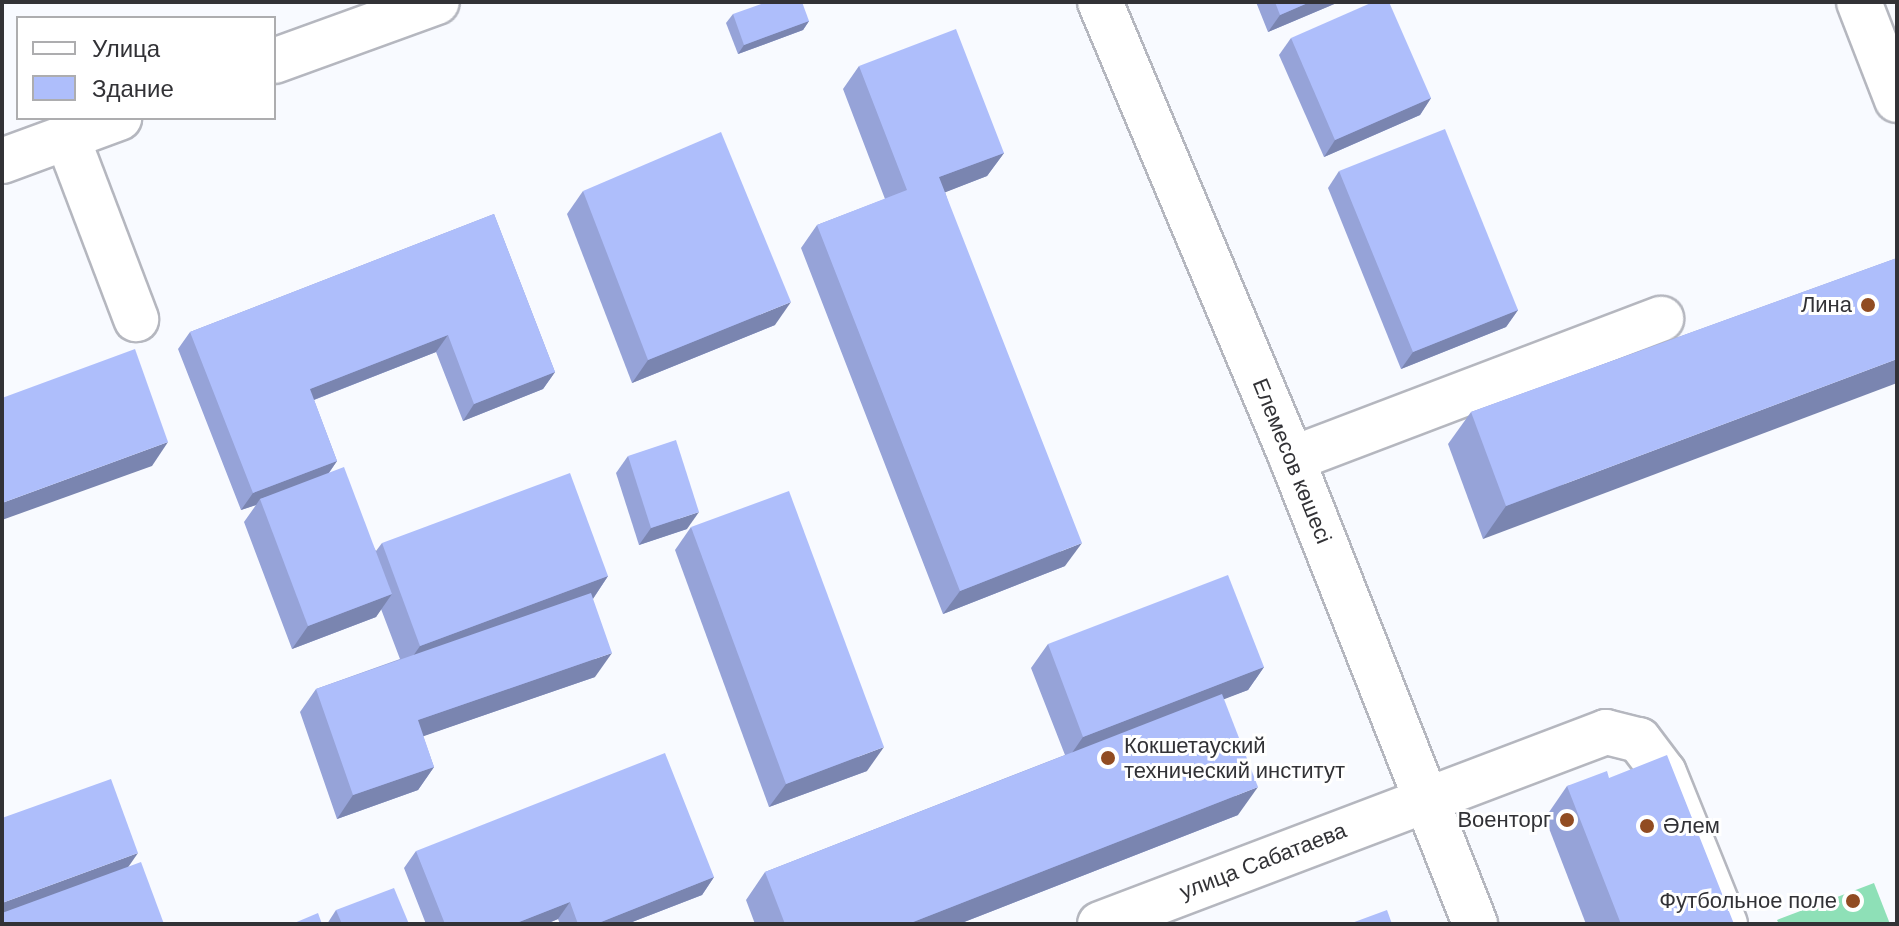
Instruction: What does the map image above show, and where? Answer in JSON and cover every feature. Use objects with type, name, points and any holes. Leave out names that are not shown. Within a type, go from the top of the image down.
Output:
[{"type":"street","points":[[276,60],[437,2]]},
{"type":"street","name":"Елемесов көшесі","points":[[1100,2],[1292,459],[1475,924]]},
{"type":"street","points":[[1859,2],[1897,100]]},
{"type":"street","points":[[2,161],[114,120]]},
{"type":"street","points":[[67,137],[136,319]]},
{"type":"street","points":[[1292,459],[1661,319]]},
{"type":"street","name":"улица Сабатаева","points":[[1100,924],[1425,798],[1606,732],[1639,740],[1664,773],[1725,924]]},
{"type":"green space","name":"Футбольное поле","points":[[1874,883],[1890,924],[1779,924],[1777,920]]},
{"type":"building","points":[[767,2],[802,2],[809,21],[744,45],[733,14]]},
{"type":"building","points":[[1275,2],[1310,2],[1280,15]]},
{"type":"building","points":[[1373,2],[1389,2],[1431,98],[1335,140],[1291,38]]},
{"type":"building","points":[[956,29],[1004,153],[939,177],[1082,543],[960,591],[817,225],[907,190],[859,66]]},
{"type":"building","points":[[1445,129],[1518,310],[1413,352],[1339,171]]},
{"type":"building","points":[[721,132],[791,302],[648,360],[583,191]]},
{"type":"building","points":[[494,214],[555,372],[474,404],[448,335],[310,389],[337,461],[253,493],[190,332]]},
{"type":"building","points":[[1897,258],[1897,359],[1506,506],[1471,412]]},
{"type":"building","points":[[135,349],[168,442],[2,503],[2,398]]},
{"type":"building","points":[[676,440],[699,512],[651,528],[628,456]]},
{"type":"building","points":[[344,467],[392,594],[308,626],[260,499]]},
{"type":"building","points":[[570,473],[608,576],[420,646],[382,543]]},
{"type":"building","points":[[789,491],[884,747],[786,784],[691,527]]},
{"type":"building","points":[[1228,575],[1264,667],[1083,737],[1048,644]]},
{"type":"building","points":[[591,593],[612,653],[418,720],[434,767],[353,795],[316,689]]},
{"type":"building","points":[[1222,694],[1258,787],[908,924],[785,924],[765,872]]},
{"type":"building","points":[[665,753],[714,877],[596,924],[578,924],[570,902],[514,924],[445,924],[416,851]]},
{"type":"building","points":[[1667,755],[1734,924],[1621,924],[1567,786],[1607,771],[1609,778]]},
{"type":"building","points":[[111,779],[138,853],[2,903],[2,818]]},
{"type":"building","points":[[141,862],[164,924],[2,924],[2,913]]},
{"type":"building","points":[[394,888],[409,924],[342,924],[336,910]]},
{"type":"building","points":[[1387,910],[1392,924],[1349,924]]},
{"type":"building","points":[[318,913],[322,924],[292,924]]},
{"type":"place","name":"Лина","points":[[1868,305]]},
{"type":"place","name":"Кокшетауский технический институт","points":[[1108,758]]},
{"type":"place","name":"Военторг","points":[[1567,820]]},
{"type":"place","name":"Әлем","points":[[1647,826]]},
{"type":"place","name":"Футбольное поле","points":[[1853,901]]}]
